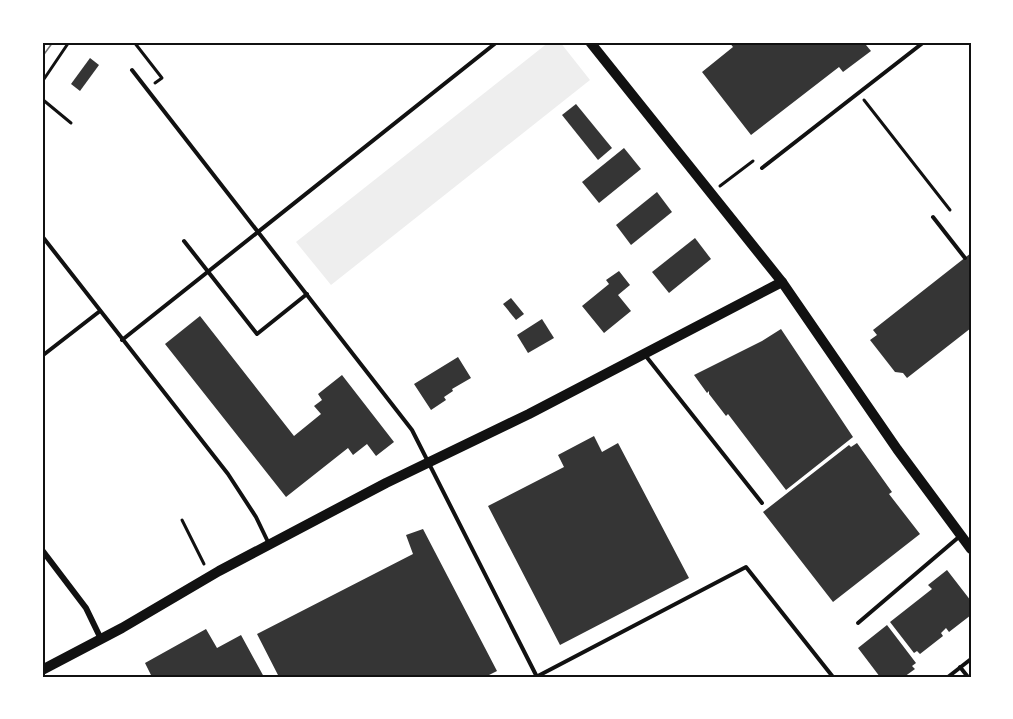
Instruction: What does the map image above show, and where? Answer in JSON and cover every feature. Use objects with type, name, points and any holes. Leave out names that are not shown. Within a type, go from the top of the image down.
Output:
[{"type":"street","points":[[590,42],[782,282],[897,449],[971,549]]},
{"type":"street","points":[[42,670],[210,576],[428,461],[529,414],[782,282]]},
{"type":"street","points":[[42,550],[86,608],[101,639]]},
{"type":"lane","points":[[122,340],[497,42]]},
{"type":"lane","points":[[762,168],[924,42]]},
{"type":"lane","points":[[132,70],[412,430],[536,677],[746,567],[833,677]]},
{"type":"lane","points":[[933,217],[965,258]]},
{"type":"lane","points":[[42,236],[228,474],[256,518],[269,545]]},
{"type":"lane","points":[[184,241],[257,334],[307,294]]},
{"type":"lane","points":[[42,356],[100,311]]},
{"type":"lane","points":[[645,354],[762,503]]},
{"type":"lane","points":[[858,623],[960,536]]},
{"type":"lane","points":[[948,677],[971,659]]},
{"type":"lane","points":[[960,668],[968,677]]},
{"type":"path","points":[[42,82],[69,42]]},
{"type":"path","points":[[134,42],[162,78],[147,89]]},
{"type":"path","points":[[859,93],[950,210]]},
{"type":"path","points":[[42,99],[71,123]]},
{"type":"path","points":[[182,520],[210,576]]},
{"type":"shaded area","points":[[549,42],[560,42],[590,80],[331,285],[296,242]]},
{"type":"building","points":[[729,42],[871,42],[866,45],[871,51],[843,72],[839,67],[751,135],[702,72],[733,47]]},
{"type":"building","points":[[90,58],[99,65],[80,91],[71,84]]},
{"type":"building","points":[[576,104],[612,148],[598,160],[562,115]]},
{"type":"building","points":[[624,148],[641,169],[599,203],[582,182]]},
{"type":"building","points":[[657,192],[672,212],[631,245],[616,225]]},
{"type":"building","points":[[695,238],[711,259],[669,293],[652,272]]},
{"type":"building","points":[[971,253],[971,328],[907,378],[903,373],[895,372],[870,340],[877,335],[873,330]]},
{"type":"building","points":[[619,271],[630,285],[618,295],[631,311],[604,333],[582,306],[609,284],[606,280]]},
{"type":"building","points":[[511,298],[524,314],[516,320],[503,304]]},
{"type":"building","points":[[200,316],[294,436],[321,414],[314,406],[322,400],[318,394],[342,375],[394,442],[376,456],[367,444],[353,455],[348,448],[286,497],[165,344]]},
{"type":"building","points":[[542,319],[554,338],[528,353],[517,335]]},
{"type":"building","points":[[781,329],[853,437],[786,490],[728,414],[726,416],[709,391],[707,393],[694,375]]},
{"type":"building","points":[[458,357],[471,378],[452,389],[453,391],[444,397],[446,400],[431,410],[414,384]]},
{"type":"building","points":[[594,436],[602,452],[618,443],[689,578],[560,645],[488,506],[564,467],[558,455]]},
{"type":"building","points":[[857,443],[892,492],[889,494],[920,534],[833,602],[763,512],[849,445],[851,447]]},
{"type":"building","points":[[423,529],[497,671],[485,677],[279,677],[257,634],[413,554],[406,535]]},
{"type":"building","points":[[947,570],[971,601],[971,615],[949,632],[946,628],[941,633],[943,636],[920,654],[917,651],[914,653],[890,622],[932,589],[928,585]]},
{"type":"building","points":[[887,625],[916,663],[912,666],[915,669],[904,677],[880,677],[858,648]]},
{"type":"building","points":[[206,629],[217,648],[241,635],[264,677],[152,677],[145,663]]},
{"type":"tram line","points":[[42,57],[53,42]]}]
